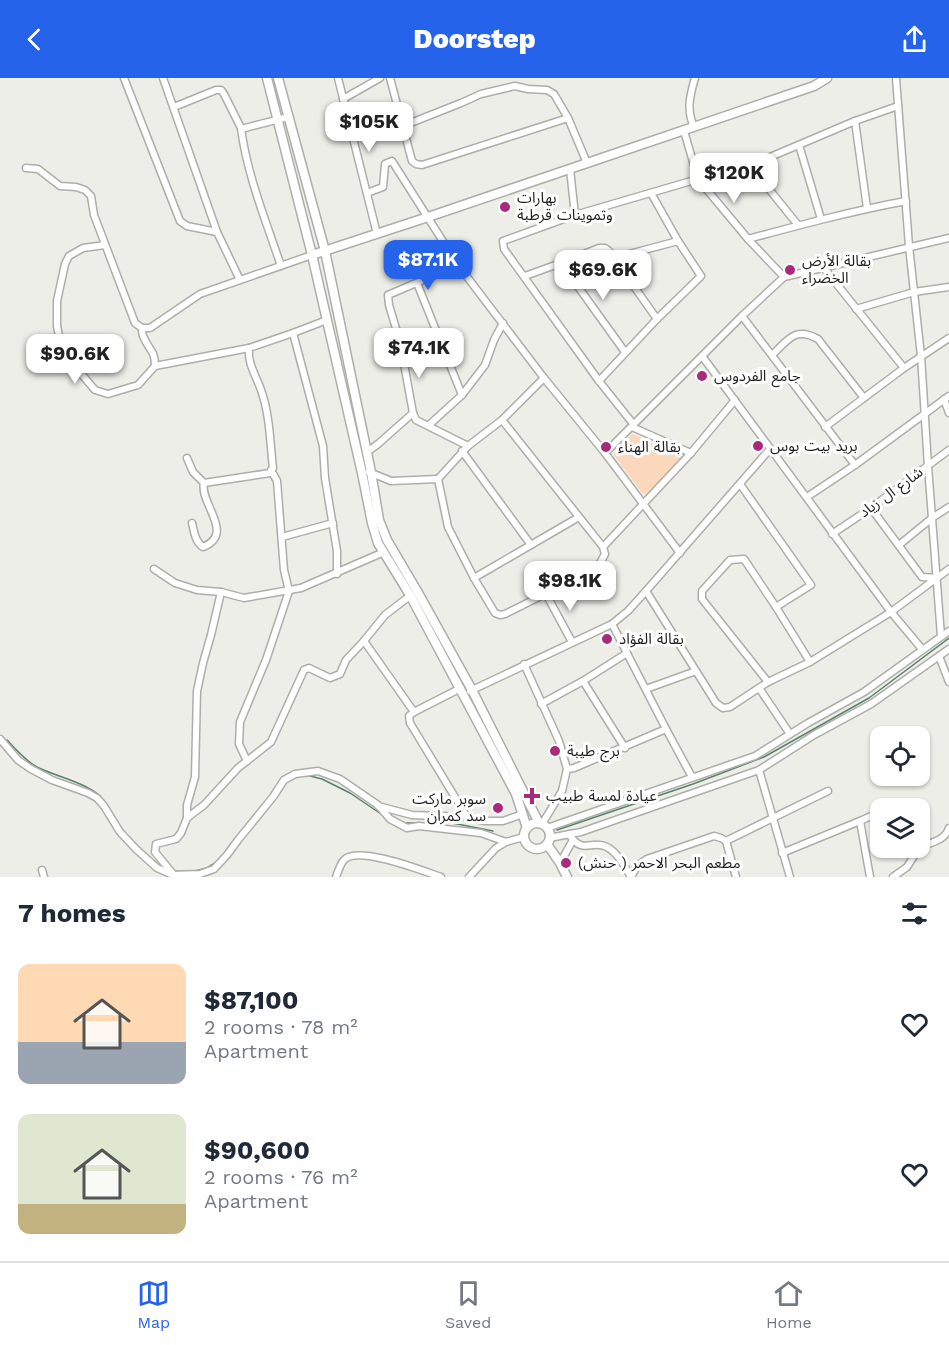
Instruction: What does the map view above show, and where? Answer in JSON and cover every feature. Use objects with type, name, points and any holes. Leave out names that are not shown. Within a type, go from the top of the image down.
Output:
[{"type":"main road","points":[[267,78],[379,520],[516,795],[527,828]]},
{"type":"main road","points":[[278,78],[325,251],[367,452],[372,523],[378,543],[414,593]]},
{"type":"main road","points":[[312,255],[684,131],[814,86],[827,78]]},
{"type":"main road","points":[[465,691],[542,825],[545,843],[561,877]]},
{"type":"main road","points":[[542,825],[532,824],[527,828],[524,837],[526,843],[532,847],[545,843]]},
{"type":"main road","points":[[545,843],[567,877]]},
{"type":"street","points":[[124,78],[180,221],[187,226],[217,232]]},
{"type":"street","points":[[163,78],[217,232],[240,280]]},
{"type":"street","points":[[338,78],[378,234]]},
{"type":"street","points":[[343,99],[380,78]]},
{"type":"street","points":[[390,78],[412,161],[416,164],[422,165],[568,118]]},
{"type":"street","points":[[694,127],[690,119],[689,106],[695,78]]},
{"type":"street","points":[[896,78],[909,246],[921,356],[927,466],[941,636]]},
{"type":"street","points":[[403,126],[473,97],[515,86],[551,91],[568,118],[587,163]]},
{"type":"street","points":[[174,107],[216,90],[221,90],[224,94],[241,128],[243,144],[256,190],[281,266]]},
{"type":"street","points":[[798,225],[760,178],[757,169],[763,160],[898,106]]},
{"type":"street","points":[[241,128],[288,117]]},
{"type":"street","points":[[855,122],[867,208]]},
{"type":"street","points":[[684,131],[698,179],[748,239],[784,277]]},
{"type":"street","points":[[799,145],[822,219]]},
{"type":"street","points":[[367,193],[383,187],[385,164],[392,160],[458,265],[680,553]]},
{"type":"street","points":[[26,168],[38,169],[60,186],[76,187],[85,190],[91,196],[94,215],[135,323],[142,328],[150,328],[200,294],[312,255]]},
{"type":"street","points":[[570,169],[575,215]]},
{"type":"street","points":[[691,453],[633,426],[504,249],[503,241],[575,215],[698,179]]},
{"type":"street","points":[[599,381],[701,276],[651,193]]},
{"type":"street","points":[[748,239],[867,208],[906,201]]},
{"type":"street","points":[[605,453],[784,277],[949,238]]},
{"type":"street","points":[[614,258],[678,241]]},
{"type":"street","points":[[105,245],[83,248],[69,256],[65,264],[57,301],[57,326],[62,351],[95,390],[108,394],[138,385],[155,366],[249,348],[327,320]]},
{"type":"street","points":[[525,276],[599,248],[605,248],[657,319]]},
{"type":"street","points":[[561,263],[625,352]]},
{"type":"street","points":[[458,265],[388,295],[400,342],[412,413],[416,420],[429,425],[465,448],[531,545]]},
{"type":"street","points":[[823,267],[904,368]]},
{"type":"street","points":[[417,283],[462,395]]},
{"type":"street","points":[[856,309],[914,292],[949,287]]},
{"type":"street","points":[[742,316],[855,465]]},
{"type":"street","points":[[429,425],[462,395],[485,365],[503,323]]},
{"type":"street","points":[[142,328],[144,338],[153,351],[155,366]]},
{"type":"street","points":[[292,333],[323,446],[325,478],[337,551],[337,574]]},
{"type":"street","points":[[772,355],[793,335],[807,333],[818,339],[864,398]]},
{"type":"street","points":[[825,427],[904,368],[949,338]]},
{"type":"street","points":[[204,483],[261,475],[270,473],[273,468],[263,394],[249,360],[249,348]]},
{"type":"street","points":[[702,356],[832,534],[922,649]]},
{"type":"street","points":[[367,472],[391,481],[438,479],[465,448],[502,420],[544,378]]},
{"type":"street","points":[[807,497],[947,398],[949,413]]},
{"type":"street","points":[[603,547],[691,453],[735,400]]},
{"type":"street","points":[[367,452],[412,413]]},
{"type":"street","points":[[438,479],[448,526],[474,578],[495,613],[505,614],[599,565],[605,554],[603,547],[502,420]]},
{"type":"street","points":[[467,817],[410,723],[409,716],[612,624],[628,611],[770,450]]},
{"type":"street","name":"شارع ال زياد","points":[[832,534],[949,450]]},
{"type":"street","points":[[187,458],[192,472],[204,483]]},
{"type":"street","points":[[247,761],[239,744],[240,722],[266,660],[290,591],[284,570],[277,481],[271,470]]},
{"type":"street","points":[[192,523],[199,545],[203,547],[212,542],[216,535],[216,526],[214,515],[202,490],[204,483]]},
{"type":"street","points":[[740,484],[811,585],[776,607]]},
{"type":"street","points":[[898,545],[949,507]]},
{"type":"street","points":[[871,508],[922,577],[936,578]]},
{"type":"street","points":[[474,578],[579,517]]},
{"type":"street","points":[[282,537],[333,523]]},
{"type":"street","points":[[154,569],[175,583],[197,590],[221,592],[244,598],[301,588],[384,552]]},
{"type":"street","points":[[768,682],[702,598],[702,591],[730,560],[744,559],[810,662]]},
{"type":"street","points":[[646,591],[716,702],[723,708],[730,708],[768,682],[810,662],[891,612],[949,569]]},
{"type":"street","points":[[188,818],[187,805],[195,777],[197,691],[221,592]]},
{"type":"street","points":[[174,876],[155,852],[154,846],[176,839],[188,818],[204,805],[238,768],[271,742],[304,670],[309,668],[330,678],[340,674],[346,660],[385,615],[414,593]]},
{"type":"street","points":[[546,594],[572,642]]},
{"type":"street","points":[[612,624],[692,777]]},
{"type":"street","points":[[542,825],[755,756],[864,692],[949,631]]},
{"type":"street","points":[[364,641],[414,712]]},
{"type":"street","points":[[545,843],[571,837],[581,831],[759,770],[814,735],[871,704],[949,649]]},
{"type":"street","points":[[541,704],[627,653]]},
{"type":"street","points":[[939,656],[949,682]]},
{"type":"street","points":[[524,664],[559,741],[567,769],[562,791],[542,825]]},
{"type":"street","points":[[646,689],[696,671]]},
{"type":"street","points":[[583,681],[625,748]]},
{"type":"street","points":[[759,688],[790,734]]},
{"type":"street","points":[[567,769],[625,748],[666,729]]},
{"type":"street","points":[[0,739],[18,760],[31,769],[97,798],[120,832],[136,849],[157,868],[174,876],[200,874],[214,868],[227,855],[284,780],[295,774],[318,771],[340,779],[378,806],[390,819],[407,828],[419,826],[481,833],[506,842]]},
{"type":"street","points":[[759,770],[790,877]]},
{"type":"street","points":[[726,841],[828,791]]},
{"type":"street","points":[[378,806],[412,815],[467,817],[485,821],[503,821],[523,814]]},
{"type":"street","points":[[782,853],[870,816]]},
{"type":"street","points":[[860,821],[870,877]]},
{"type":"street","points":[[930,843],[943,838],[949,828]]},
{"type":"street","points":[[571,837],[584,846],[598,845],[611,850],[631,877],[637,867],[647,859],[714,836],[726,841],[736,877]]},
{"type":"street","points":[[469,877],[496,848],[506,842],[524,837]]},
{"type":"street","points":[[560,863],[571,837]]},
{"type":"street","points":[[336,877],[344,860],[353,855],[395,861],[441,877]]},
{"type":"street","points":[[893,877],[908,867],[913,858]]},
{"type":"shaded area","points":[[632,434],[681,455],[683,458],[646,494],[642,493],[614,455],[615,450]]},
{"type":"waterway","points":[[557,830],[693,784],[764,757],[869,698],[949,638]]},
{"type":"waterway","points":[[7,740],[35,766],[91,789],[103,800]]},
{"type":"waterway","points":[[306,775],[322,779],[350,793],[384,816]]},
{"type":"waterway","points":[[402,823],[452,823],[493,831]]},
{"type":"waterway","points":[[195,871],[215,863]]},
{"type":"waterway","points":[[174,871],[187,872]]},
{"type":"place","name":"بهارات وتموينات قرطبة","points":[[505,207]]},
{"type":"place","name":"بقالة الأرض الخضراء","points":[[790,270]]},
{"type":"place","name":"جامع الفردوس","points":[[702,376]]},
{"type":"place","name":"بريد بيت بوس","points":[[758,446]]},
{"type":"place","name":"بقالة الهناء","points":[[606,447]]},
{"type":"place","name":"بقالة الفؤاد","points":[[607,639]]},
{"type":"place","name":"برج طيبة","points":[[555,751]]},
{"type":"place","name":"عيادة لمسة طبيب","points":[[532,796]]},
{"type":"place","name":"سوبر ماركت سد كمران","points":[[498,808]]},
{"type":"place","name":"مطعم البحر الاحمر ( حنش)","points":[[566,863]]}]
